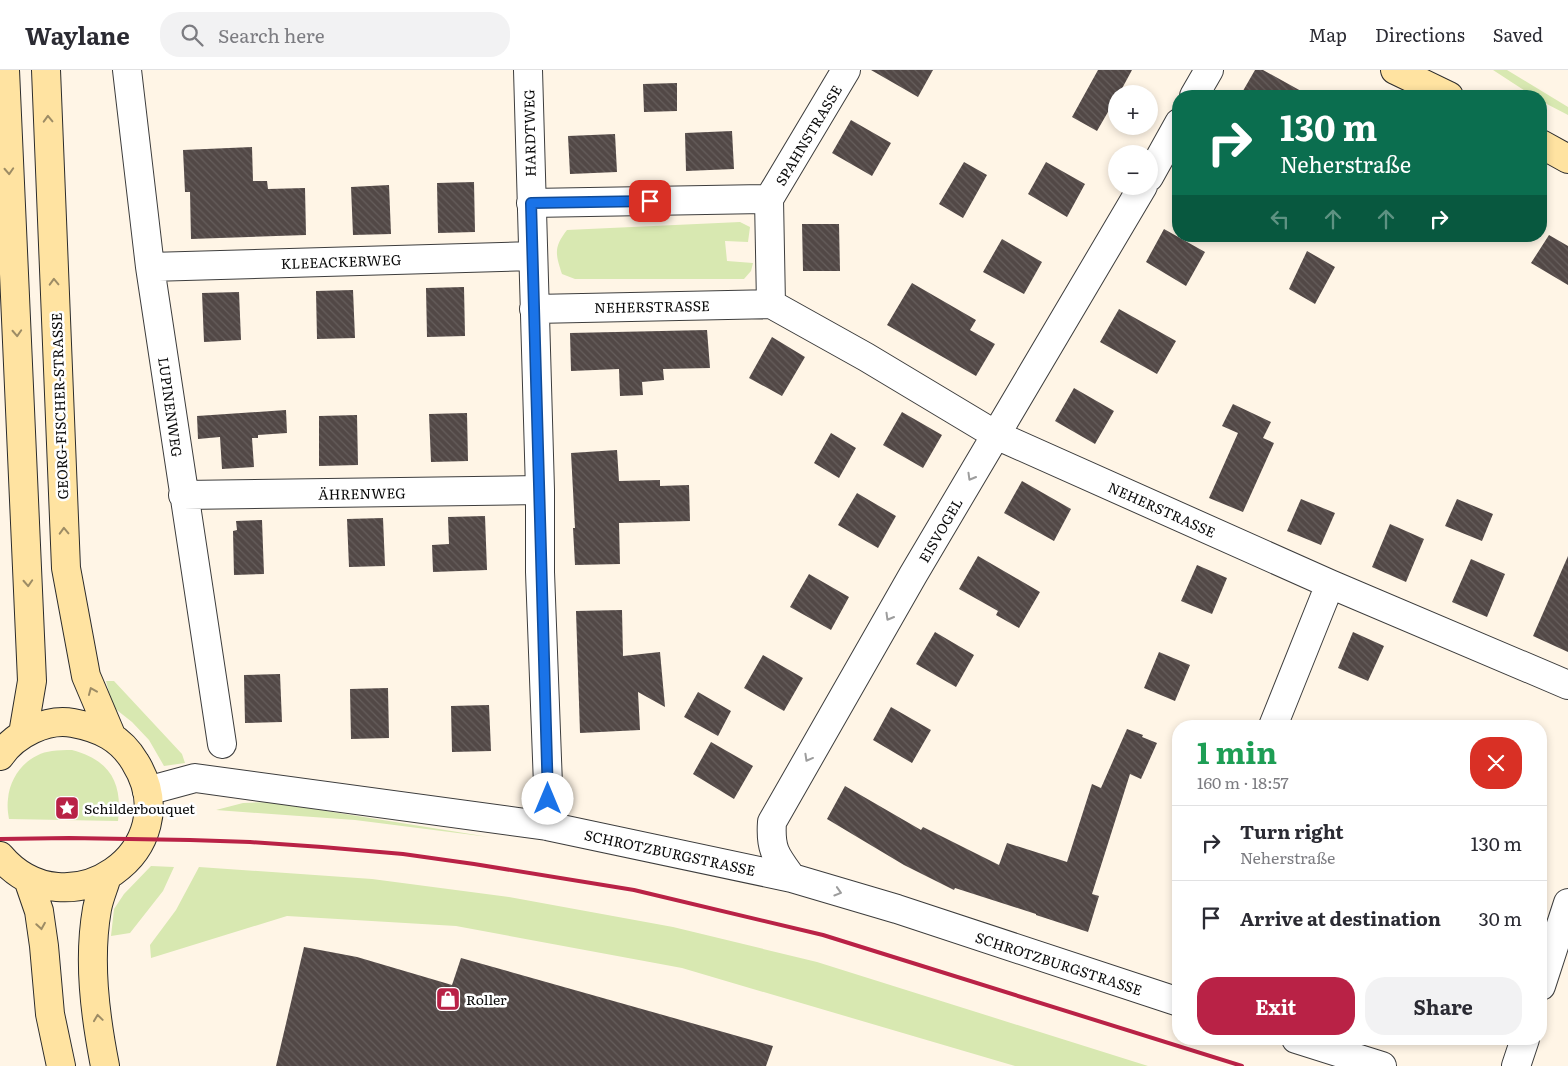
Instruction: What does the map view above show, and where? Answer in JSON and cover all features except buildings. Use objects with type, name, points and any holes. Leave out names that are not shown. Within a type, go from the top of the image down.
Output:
[{"type":"main road","points":[[5,70],[32,681],[23,734]]},
{"type":"main road","name":"GEORG-FISCHER-STRASSE","points":[[46,70],[66,568],[86,676],[111,736]]},
{"type":"main road","points":[[1395,70],[1437,90]]},
{"type":"main road","points":[[1432,70],[1458,90]]},
{"type":"main road","points":[[1547,147],[1568,159]]},
{"type":"main road","name":"GEORG-FISCHER-STRASSE","points":[[0,857],[14,870],[28,879],[50,886],[70,888],[90,884],[107,876],[134,854],[142,840],[148,810],[148,791],[141,771],[128,750],[111,736],[91,726],[68,722],[46,725],[23,734],[1,753]]},
{"type":"main road","points":[[105,1066],[92,974],[92,946],[97,907],[107,876]]},
{"type":"main road","points":[[28,879],[39,911],[50,1014],[61,1066]]},
{"type":"street","name":"LUPINENWEG","points":[[127,70],[150,267],[222,744]]},
{"type":"street","name":"HARDTWEG","points":[[528,70],[540,490],[540,572],[548,785],[547,826]]},
{"type":"street","name":"SPAHNSTRASSE","points":[[770,199],[846,70]]},
{"type":"street","points":[[1197,90],[1208,70]]},
{"type":"street","points":[[1158,161],[1172,136]]},
{"type":"street","name":"EISVOGEL","points":[[792,878],[776,856],[770,840],[772,822],[823,730],[1138,195]]},
{"type":"street","points":[[531,203],[770,199],[771,304]]},
{"type":"street","name":"KLEEACKERWEG","points":[[150,267],[532,256]]},
{"type":"street","name":"NEHERSTRASSE","points":[[534,309],[771,304],[866,357],[996,435],[1330,584],[1568,685]]},
{"type":"street","name":"ÄHRENWEG","points":[[184,495],[540,490]]},
{"type":"street","points":[[1275,720],[1330,584]]},
{"type":"street","name":"SCHROTZBURGSTRASSE","points":[[148,791],[195,778],[547,826],[792,878],[1172,997]]},
{"type":"street","points":[[1547,968],[1568,903]]},
{"type":"street","points":[[1315,1045],[1382,1066]]},
{"type":"street","points":[[1516,1066],[1522,1045]]},
{"type":"green space","points":[[1493,70],[1507,70],[1540,90],[1524,90]]},
{"type":"green space","points":[[1547,94],[1568,107],[1568,115],[1547,104]]},
{"type":"green space","points":[[740,222],[750,227],[748,242],[725,241],[727,261],[753,263],[751,271],[744,279],[575,279],[562,274],[558,261],[558,246],[567,230]]},
{"type":"green space","points":[[106,681],[114,681],[182,754],[185,763],[164,766],[149,740],[132,722],[113,707]]},
{"type":"green space","points":[[57,750],[72,750],[96,760],[111,775],[116,784],[118,795],[118,821],[9,819],[9,790],[16,774],[22,767],[35,756],[43,753]]},
{"type":"green space","points":[[270,802],[489,837],[355,820],[216,810],[243,803]]},
{"type":"green space","points":[[151,866],[174,867],[163,891],[130,933],[111,936],[114,909],[124,894]]},
{"type":"green space","points":[[199,867],[372,879],[509,897],[673,927],[817,962],[1148,1066],[1015,1066],[682,968],[456,926],[287,916],[151,958],[150,945],[176,910]]},
{"type":"railway","points":[[0,839],[190,840],[322,847],[403,854],[634,890],[823,935],[1172,1044]]},
{"type":"railway","points":[[1175,1045],[1242,1066]]},
{"type":"place","name":"Schilderbouquet","points":[[67,808]]},
{"type":"place","name":"Roller","points":[[448,999]]},
{"type":"route","points":[[548,799],[540,572],[540,490],[531,203],[650,201]]}]
